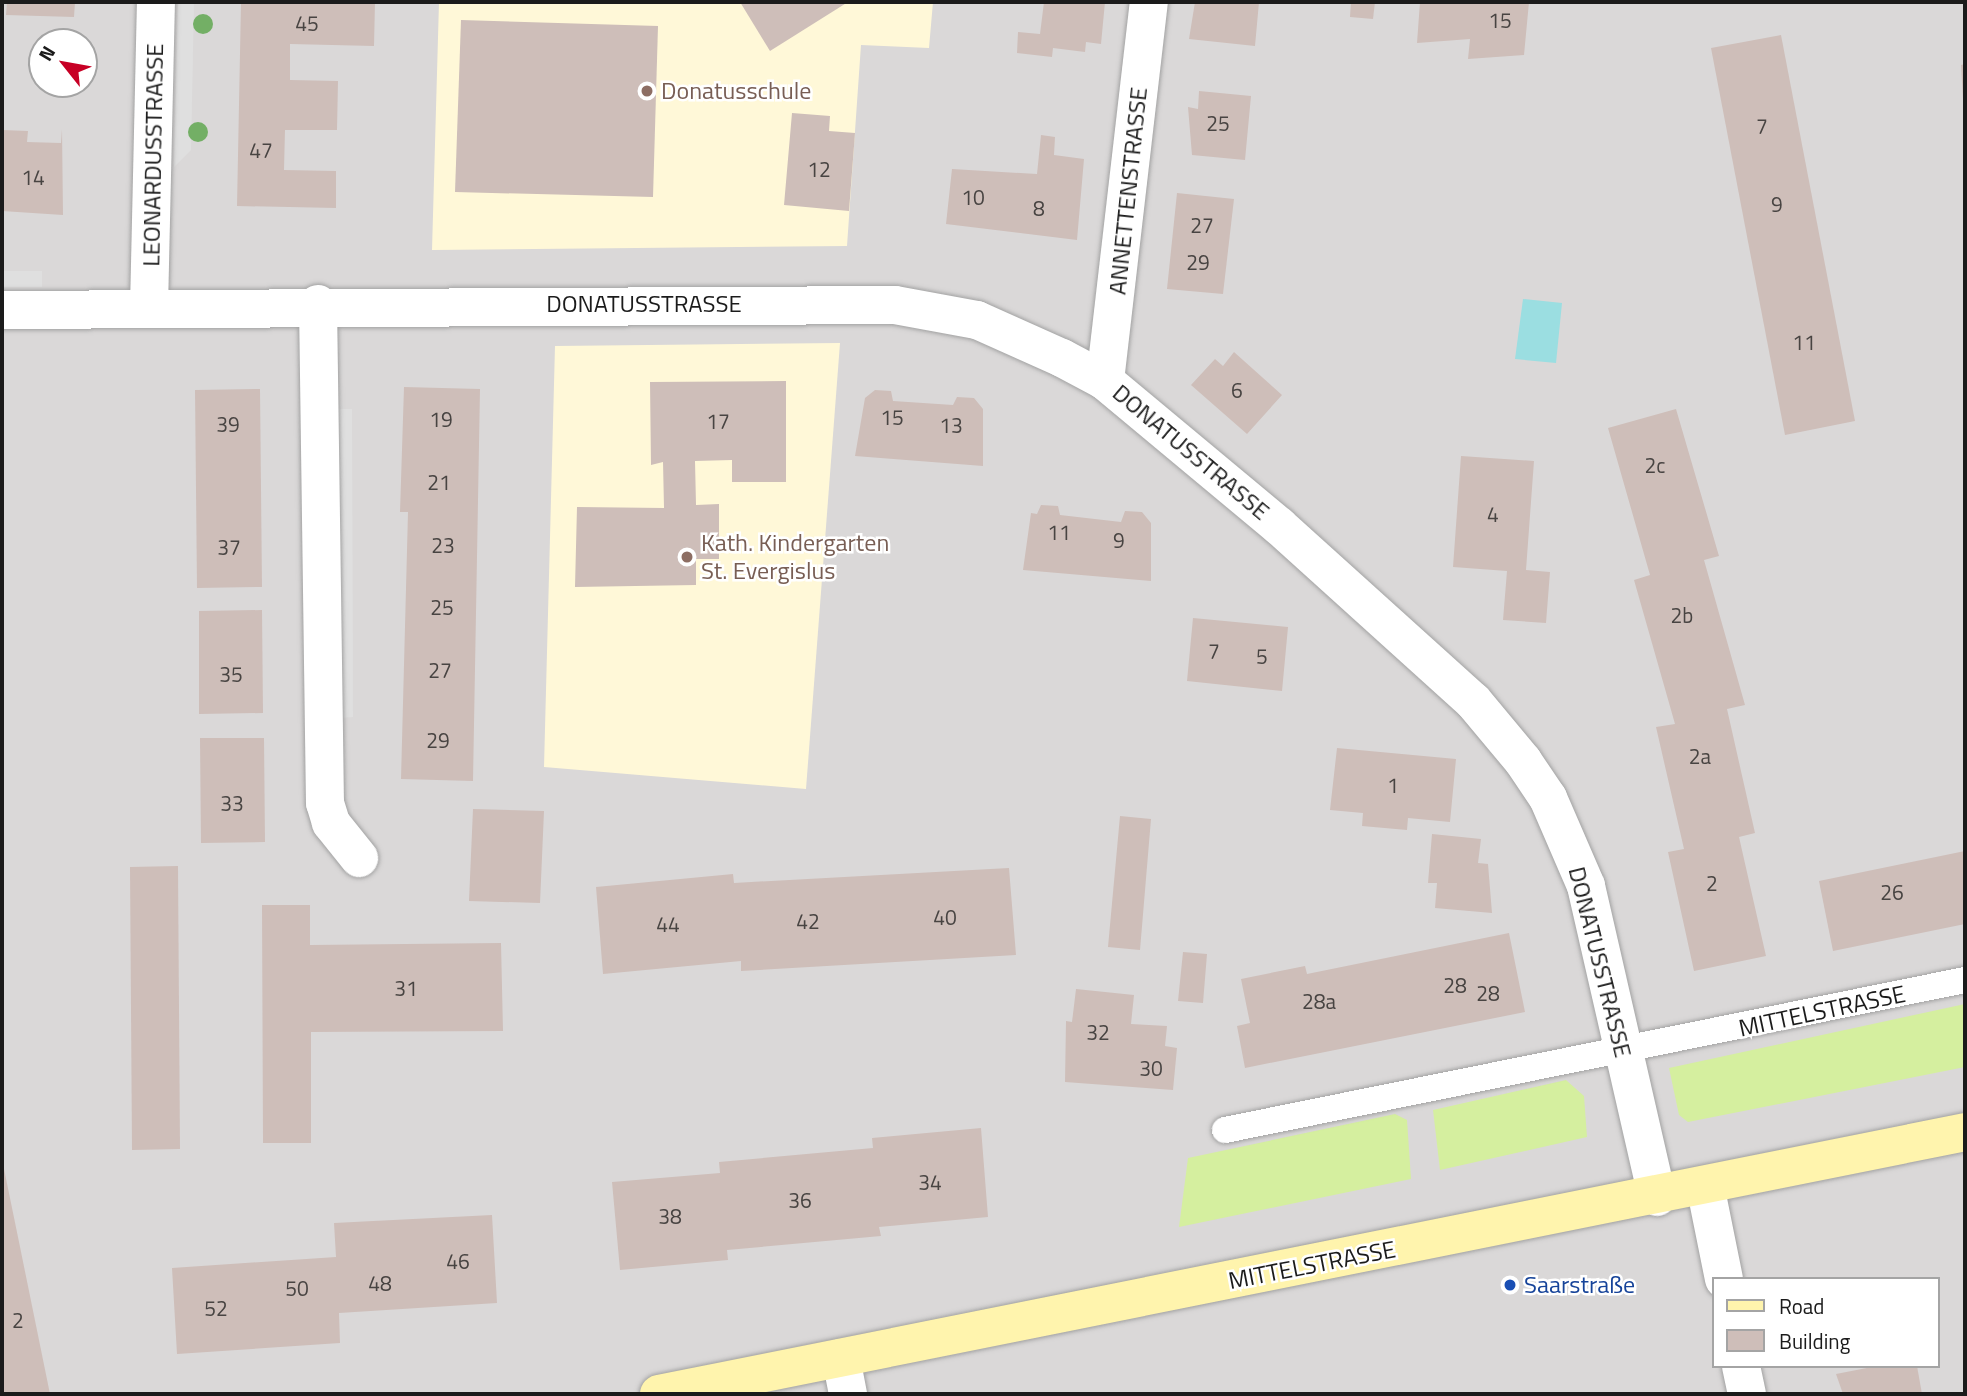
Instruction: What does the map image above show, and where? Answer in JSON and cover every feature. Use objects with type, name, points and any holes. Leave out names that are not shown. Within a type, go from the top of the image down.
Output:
[{"type":"main road","name":"MITTELSTRASSE","points":[[659,1394],[845,1376],[1705,1185],[1965,1132]]},
{"type":"street","name":"LEONARDUSSTRASSE","points":[[149,308],[156,2]]},
{"type":"street","name":"ANNETTENSTRASSE","points":[[1107,372],[1149,2]]},
{"type":"street","name":"DONATUSSTRASSE","points":[[2,310],[318,304],[895,305],[978,320],[1107,372],[1464,692],[1523,761],[1548,799],[1586,886],[1657,1197]]},
{"type":"street","points":[[318,304],[325,803],[331,823],[359,858]]},
{"type":"street","points":[[1705,1185],[1724,1277]]},
{"type":"street","points":[[1741,1368],[1746,1394]]},
{"type":"lane","name":"MITTELSTRASSE","points":[[1224,1130],[1623,1052],[1965,980]]},
{"type":"shaded area","points":[[2,2],[1965,2],[1965,1394],[2,1394]]},
{"type":"shaded area","points":[[178,2],[194,2],[191,150],[174,167]]},
{"type":"shaded area","name":"Donatusschule","points":[[439,2],[933,2],[929,48],[861,45],[847,246],[432,250]]},
{"type":"shaded area","points":[[2,271],[42,271],[42,287],[2,287]]},
{"type":"shaded area","name":"Kath. Kindergarten St. Evergislus","points":[[840,343],[806,789],[544,767],[555,346]]},
{"type":"shaded area","points":[[338,409],[352,409],[353,717],[339,718]]},
{"type":"green space","points":[[1965,1004],[1965,1067],[1688,1122],[1679,1115],[1669,1068]]},
{"type":"green space","points":[[1566,1080],[1584,1096],[1587,1137],[1440,1170],[1433,1110]]},
{"type":"green space","points":[[1395,1114],[1407,1120],[1411,1179],[1179,1227],[1188,1158]]},
{"type":"water","points":[[1523,299],[1562,303],[1556,363],[1515,359]]},
{"type":"building","points":[[7,2],[75,2],[74,17],[6,15]]},
{"type":"building","points":[[241,2],[375,2],[374,46],[290,44],[290,80],[338,81],[337,130],[285,130],[284,170],[336,171],[336,208],[237,206]]},
{"type":"building","points":[[740,2],[848,2],[770,51]]},
{"type":"building","points":[[1044,2],[1105,2],[1101,44],[1086,42],[1085,52],[1053,48],[1052,57],[1017,53],[1018,32],[1040,34]]},
{"type":"building","points":[[1195,2],[1259,2],[1255,46],[1189,39]]},
{"type":"building","points":[[1351,2],[1375,2],[1373,19],[1350,17]]},
{"type":"building","points":[[1420,2],[1529,2],[1524,55],[1468,59],[1470,39],[1417,43]]},
{"type":"building","points":[[461,20],[658,26],[653,197],[455,192]]},
{"type":"building","points":[[1781,35],[1855,421],[1785,435],[1711,48]]},
{"type":"building","points":[[1965,64],[1965,99],[1963,99],[1961,65]]},
{"type":"building","points":[[1199,91],[1251,96],[1245,160],[1192,155],[1188,107],[1198,109]]},
{"type":"building","points":[[792,113],[830,116],[829,131],[855,133],[849,211],[784,205]]},
{"type":"building","points":[[62,129],[63,215],[2,211],[2,130],[28,131],[27,142],[61,143]]},
{"type":"building","points":[[1041,135],[1055,137],[1054,155],[1084,159],[1077,240],[946,224],[952,169],[1037,174]]},
{"type":"building","points":[[1177,193],[1234,199],[1223,294],[1167,289]]},
{"type":"building","points":[[1234,352],[1282,395],[1247,434],[1191,385],[1215,359],[1223,366]]},
{"type":"building","points":[[786,381],[786,482],[732,482],[732,460],[695,461],[696,505],[719,504],[719,559],[696,559],[696,585],[575,587],[577,507],[664,508],[663,462],[651,465],[650,382]]},
{"type":"building","points":[[404,387],[480,389],[473,781],[401,779],[408,512],[400,512]]},
{"type":"building","points":[[260,389],[262,587],[197,588],[195,390]]},
{"type":"building","points":[[875,390],[891,391],[893,401],[953,405],[957,397],[974,398],[983,409],[983,466],[855,456],[865,398]]},
{"type":"building","points":[[1676,409],[1719,556],[1704,560],[1745,705],[1727,709],[1755,833],[1739,837],[1766,956],[1694,971],[1668,852],[1684,849],[1656,727],[1675,724],[1634,580],[1650,575],[1608,428]]},
{"type":"building","points":[[1461,456],[1534,461],[1526,570],[1550,572],[1546,623],[1503,620],[1507,571],[1453,567]]},
{"type":"building","points":[[1041,505],[1058,506],[1060,515],[1121,522],[1125,511],[1142,512],[1151,523],[1151,581],[1023,570],[1031,513],[1037,514]]},
{"type":"building","points":[[262,610],[263,713],[199,714],[199,611]]},
{"type":"building","points":[[1193,618],[1288,627],[1282,691],[1187,681]]},
{"type":"building","points":[[200,738],[264,738],[265,842],[201,843]]},
{"type":"building","points":[[1337,748],[1456,759],[1450,822],[1408,818],[1407,830],[1362,826],[1363,813],[1330,810]]},
{"type":"building","points":[[473,809],[544,811],[540,903],[469,901]]},
{"type":"building","points":[[1120,816],[1151,819],[1140,950],[1108,947]]},
{"type":"building","points":[[1432,834],[1481,839],[1478,863],[1488,864],[1492,913],[1435,908],[1437,883],[1428,883]]},
{"type":"building","points":[[1965,851],[1965,924],[1833,951],[1819,881]]},
{"type":"building","points":[[178,866],[180,1149],[132,1150],[130,867]]},
{"type":"building","points":[[1009,868],[1016,955],[741,971],[741,961],[603,974],[596,887],[733,874],[734,883]]},
{"type":"building","points":[[262,905],[310,905],[310,945],[501,943],[503,1031],[311,1032],[311,1143],[263,1143]]},
{"type":"building","points":[[1509,933],[1525,1012],[1245,1068],[1237,1026],[1250,1023],[1241,979],[1305,966],[1307,974]]},
{"type":"building","points":[[1183,952],[1207,954],[1203,1003],[1178,1001]]},
{"type":"building","points":[[1076,989],[1134,995],[1131,1024],[1167,1026],[1165,1046],[1177,1048],[1173,1090],[1065,1082],[1066,1021],[1072,1022]]},
{"type":"building","points":[[981,1128],[988,1217],[879,1227],[881,1236],[727,1250],[728,1260],[620,1270],[612,1182],[720,1173],[719,1162],[873,1148],[872,1138]]},
{"type":"building","points":[[3,1164],[19,1242],[50,1394],[2,1394]]},
{"type":"building","points":[[492,1215],[497,1303],[339,1313],[340,1343],[177,1354],[172,1268],[336,1257],[334,1223]]},
{"type":"building","points":[[1867,1368],[1917,1368],[1922,1394],[1843,1394],[1836,1374]]},
{"type":"place","name":"Donatusschule","points":[[647,91]]},
{"type":"place","name":"Kath. Kindergarten St. Evergislus","points":[[687,557]]},
{"type":"place","name":"Saarstraße","points":[[1510,1285]]}]
